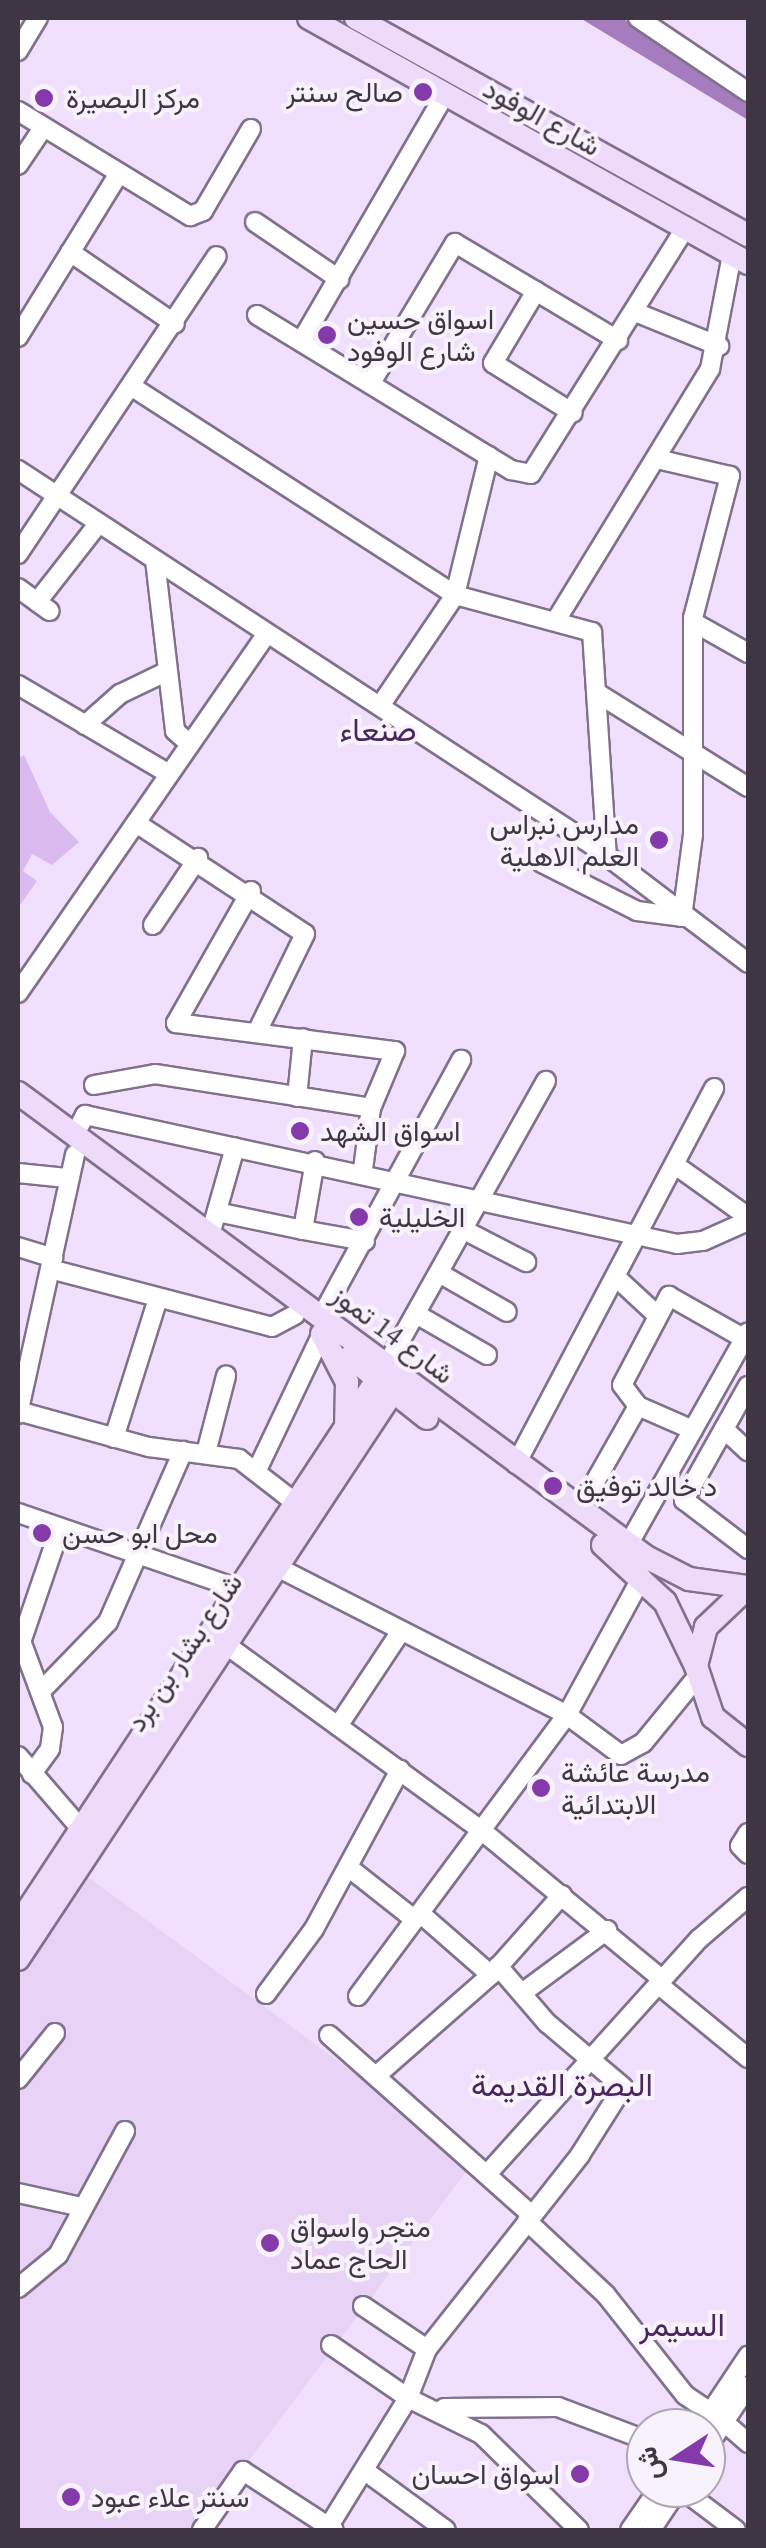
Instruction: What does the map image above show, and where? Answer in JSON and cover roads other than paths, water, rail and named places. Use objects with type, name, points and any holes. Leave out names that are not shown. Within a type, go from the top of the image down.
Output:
[{"type":"main road","name":"شارع الوفود","points":[[309,18],[684,232],[740,259]]},
{"type":"main road","name":"شارع الوفود","points":[[356,18],[748,236]]},
{"type":"main road","name":"شارع 14 تموز","points":[[18,1093],[74,1145],[295,1315],[322,1325]]},
{"type":"main road","name":"شارع 14 تموز","points":[[18,1112],[214,1224],[322,1325],[390,1379],[628,1545],[689,1579],[748,1587]]},
{"type":"main road","points":[[322,1325],[347,1382],[356,1431],[380,1420],[425,1416]]},
{"type":"main road","name":"شارع 14 تموز","points":[[390,1379],[425,1416],[642,1577],[682,1630],[713,1717],[748,1745]]},
{"type":"main road","name":"شارع بشار بن برد","points":[[18,1958],[276,1567],[390,1379]]},
{"type":"main road","name":"شارع بشار بن برد","points":[[18,1925],[296,1503],[356,1431]]},
{"type":"main road","points":[[697,1672],[706,1627],[748,1587]]},
{"type":"street","points":[[18,51],[38,18]]},
{"type":"street","points":[[638,18],[748,92]]},
{"type":"street","points":[[302,340],[444,96]]},
{"type":"street","points":[[18,110],[118,174],[195,216],[251,129]]},
{"type":"street","points":[[18,165],[43,128]]},
{"type":"street","points":[[18,337],[26,307],[70,252],[118,174]]},
{"type":"street","points":[[255,222],[339,279]]},
{"type":"street","points":[[257,316],[372,381],[489,456],[531,474],[684,232]]},
{"type":"street","points":[[372,381],[455,243],[618,340]]},
{"type":"street","points":[[70,252],[175,324]]},
{"type":"street","points":[[18,554],[134,388],[216,256]]},
{"type":"street","points":[[558,617],[658,459],[719,346],[740,259]]},
{"type":"street","points":[[536,291],[494,364],[573,413]]},
{"type":"street","points":[[635,312],[719,346]]},
{"type":"street","points":[[134,388],[456,595],[558,617],[592,632],[607,856]]},
{"type":"street","points":[[382,703],[456,595],[489,456]]},
{"type":"street","points":[[658,459],[730,476],[692,622],[689,750],[694,835],[682,918]]},
{"type":"street","points":[[18,470],[267,634],[382,703],[607,856],[682,918],[748,963]]},
{"type":"street","points":[[18,588],[43,606],[98,524]]},
{"type":"street","points":[[155,560],[174,731],[190,744]]},
{"type":"street","points":[[692,622],[748,653]]},
{"type":"street","points":[[18,993],[267,634]]},
{"type":"street","points":[[85,725],[120,694],[166,672]]},
{"type":"street","points":[[18,685],[170,774]]},
{"type":"street","points":[[597,693],[748,786]]},
{"type":"street","points":[[136,822],[251,892],[306,934],[257,1032]]},
{"type":"street","points":[[153,925],[198,858]]},
{"type":"street","points":[[542,863],[637,911],[682,918]]},
{"type":"street","points":[[251,892],[176,1023],[395,1051],[371,1108],[363,1170]]},
{"type":"street","points":[[297,1096],[303,1038]]},
{"type":"street","points":[[258,1468],[322,1325],[461,1060]]},
{"type":"street","points":[[94,1085],[155,1074],[371,1108]]},
{"type":"street","points":[[390,1379],[416,1314],[546,1081]]},
{"type":"street","points":[[516,1464],[644,1233],[714,1088]]},
{"type":"street","points":[[296,1503],[258,1468],[206,1453],[114,1438],[18,1412],[26,1342],[52,1264],[74,1145],[85,1115],[363,1170],[689,1244],[748,1219]]},
{"type":"street","points":[[235,1146],[214,1224],[304,1230],[365,1240]]},
{"type":"street","points":[[304,1230],[315,1161]]},
{"type":"street","points":[[678,1167],[748,1219]]},
{"type":"street","points":[[18,1173],[68,1178]]},
{"type":"street","points":[[464,1230],[526,1262]]},
{"type":"street","points":[[18,1248],[156,1302],[272,1327],[295,1315]]},
{"type":"street","points":[[439,1273],[507,1312]]},
{"type":"street","points":[[618,1279],[658,1316]]},
{"type":"street","points":[[628,1545],[747,1336],[674,1296],[658,1316],[622,1385],[638,1406],[693,1430]]},
{"type":"street","points":[[114,1438],[156,1302]]},
{"type":"street","points":[[416,1314],[487,1354]]},
{"type":"street","points":[[206,1453],[226,1376]]},
{"type":"street","points":[[748,1386],[684,1500],[748,1549]]},
{"type":"street","points":[[579,1510],[638,1406]]},
{"type":"street","points":[[724,1429],[748,1451]]},
{"type":"street","points":[[44,1688],[108,1622],[183,1452]]},
{"type":"street","points":[[18,1513],[240,1589]]},
{"type":"street","points":[[32,1774],[50,1749],[44,1688],[20,1649],[60,1528]]},
{"type":"street","points":[[276,1567],[567,1716],[621,1755],[643,1742],[697,1672]]},
{"type":"street","points":[[358,1996],[567,1716],[642,1577]]},
{"type":"street","points":[[338,1726],[402,1631]]},
{"type":"street","points":[[225,1644],[481,1830],[607,1930],[748,2058]]},
{"type":"street","points":[[18,1756],[81,1830]]},
{"type":"street","points":[[266,1994],[348,1867],[400,1770]]},
{"type":"street","points":[[748,1834],[740,1846],[748,1854]]},
{"type":"street","points":[[202,2530],[243,2471],[332,2528],[408,2398],[426,2349],[530,2218],[623,2087],[592,2064],[495,1970],[348,1867]]},
{"type":"street","points":[[377,2075],[495,1970],[562,1895]]},
{"type":"street","points":[[489,2172],[592,2064],[660,1982],[748,1898]]},
{"type":"street","points":[[522,1993],[607,1930]]},
{"type":"street","points":[[18,2079],[55,2033]]},
{"type":"street","points":[[329,2034],[489,2172],[606,2295],[698,2408]]},
{"type":"street","points":[[18,2288],[65,2244],[81,2206],[125,2131]]},
{"type":"street","points":[[18,2193],[81,2206]]},
{"type":"street","points":[[18,2262],[41,2270]]},
{"type":"street","points":[[363,2306],[426,2349]]},
{"type":"street","points":[[331,2345],[408,2398],[439,2408],[516,2461],[578,2530]]},
{"type":"street","points":[[718,2408],[748,2356]]},
{"type":"street","points":[[725,2408],[748,2386]]},
{"type":"street","points":[[439,2408],[558,2407],[626,2432]]},
{"type":"street","points":[[726,2430],[748,2442]]},
{"type":"street","points":[[365,2472],[446,2530]]},
{"type":"street","points":[[630,2530],[645,2508]]},
{"type":"street","points":[[651,2530],[666,2508]]},
{"type":"street","points":[[707,2508],[736,2530]]},
{"type":"place","name":"صالح سنتر","points":[[423,92]]},
{"type":"place","name":"مركز البصيرة","points":[[44,98]]},
{"type":"place","name":"اسواق حسين شارع الوفود","points":[[327,335]]},
{"type":"place","name":"مدارس نبراس العلم الاهلية","points":[[659,840]]},
{"type":"place","name":"اسواق الشهد","points":[[300,1131]]},
{"type":"place","name":"الخليلية","points":[[359,1217]]},
{"type":"place","name":"د خالد توفيق","points":[[553,1486]]},
{"type":"place","name":"محل ابو حسن","points":[[42,1533]]},
{"type":"place","name":"مدرسة عائشة الابتدائية","points":[[541,1788]]},
{"type":"place","name":"متجر واسواق الحاج عماد","points":[[270,2243]]},
{"type":"place","name":"اسواق احسان","points":[[580,2474]]},
{"type":"place","name":"سنتر علاء عبود","points":[[71,2497]]},
{"type":"district","name":"صنعاء","points":[[378,730]]},
{"type":"district","name":"البصرة القديمة","points":[[562,2085]]},
{"type":"district","name":"السيمر","points":[[682,2325]]}]
